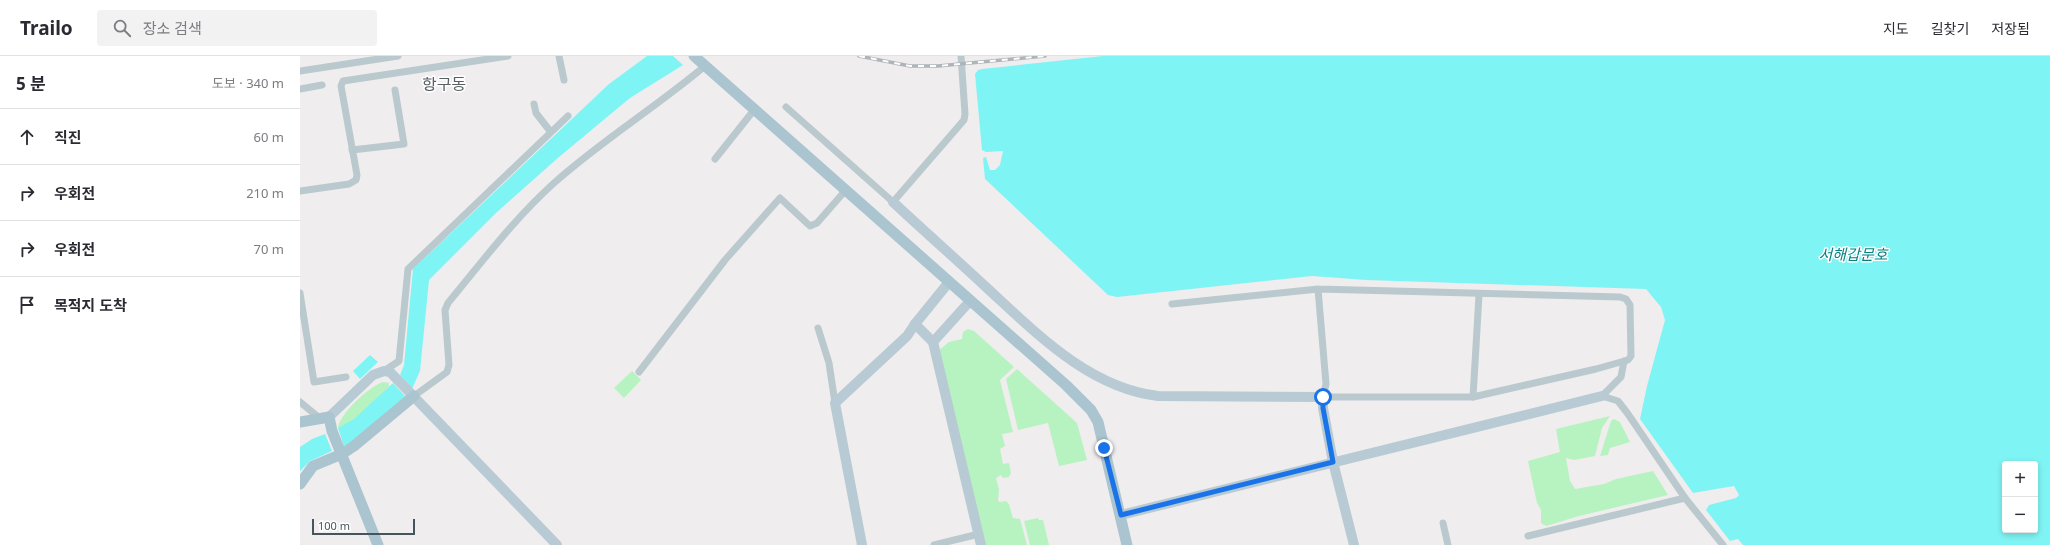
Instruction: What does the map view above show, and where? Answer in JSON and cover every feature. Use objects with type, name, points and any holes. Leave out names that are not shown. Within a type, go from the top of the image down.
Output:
[{"type":"main road","points":[[698,60],[1066,385],[1091,410],[1098,422],[1128,545]]},
{"type":"main road","points":[[300,484],[313,466],[370,434],[412,393]]},
{"type":"main road","points":[[300,422],[329,417],[332,431],[378,545]]},
{"type":"street","points":[[300,71],[398,56]]},
{"type":"street","points":[[300,191],[354,183],[357,175],[341,86],[343,81],[508,56]]},
{"type":"street","points":[[559,56],[564,80]]},
{"type":"street","points":[[893,202],[964,120],[965,109],[961,56]]},
{"type":"street","points":[[412,393],[447,372],[449,365],[445,310],[448,303],[514,221],[580,161],[648,111],[698,60]]},
{"type":"street","points":[[300,89],[322,85]]},
{"type":"street","points":[[352,150],[404,144],[395,90]]},
{"type":"street","points":[[534,104],[536,113],[550,131]]},
{"type":"street","points":[[786,107],[893,202],[1044,340],[1078,364],[1133,392],[1158,396],[1473,397],[1628,360],[1631,356],[1631,310],[1626,298],[1318,289],[1172,304]]},
{"type":"street","points":[[715,159],[754,110]]},
{"type":"street","points":[[329,417],[373,375],[384,371],[399,361],[408,270],[550,131],[568,116]]},
{"type":"street","points":[[639,372],[725,260],[780,198],[810,226],[817,223],[845,191]]},
{"type":"street","points":[[835,403],[907,336],[949,282]]},
{"type":"street","points":[[1318,289],[1326,384],[1323,397],[1323,408],[1333,462],[1354,545]]},
{"type":"street","points":[[300,293],[314,382],[346,377]]},
{"type":"street","points":[[1473,397],[1479,294]]},
{"type":"street","points":[[934,342],[970,301]]},
{"type":"street","points":[[915,324],[934,342],[981,545]]},
{"type":"street","points":[[818,328],[829,363],[835,403],[862,545]]},
{"type":"street","points":[[1602,396],[1621,377],[1624,361]]},
{"type":"street","points":[[384,371],[394,376],[412,393],[557,545]]},
{"type":"street","points":[[1121,515],[1602,396],[1618,401],[1685,498],[1723,545]]},
{"type":"street","points":[[300,402],[317,416]]},
{"type":"street","points":[[1528,536],[1685,498]]},
{"type":"street","points":[[1443,522],[1448,545]]},
{"type":"street","points":[[934,545],[979,534]]},
{"type":"green space","points":[[968,329],[974,331],[1014,367],[1000,380],[1013,432],[1002,434],[1005,446],[1000,449],[1003,464],[1009,463],[1011,473],[1009,477],[1003,478],[1001,475],[996,478],[999,489],[998,501],[1006,501],[1009,504],[1013,518],[1020,519],[1027,545],[984,545],[938,351],[949,342],[962,339],[963,332]]},
{"type":"green space","points":[[1017,369],[1077,423],[1087,460],[1059,466],[1048,423],[1018,430],[1006,379]]},
{"type":"green space","points":[[632,371],[641,380],[624,398],[614,388]]},
{"type":"green space","points":[[383,382],[389,383],[389,386],[372,404],[351,422],[338,428],[349,408],[363,395]]},
{"type":"green space","points":[[1610,416],[1602,428],[1595,456],[1574,460],[1566,458],[1570,481],[1575,489],[1604,484],[1616,479],[1653,471],[1668,495],[1579,516],[1546,526],[1541,523],[1541,510],[1537,503],[1528,461],[1560,452],[1556,429]]},
{"type":"green space","points":[[1614,419],[1620,422],[1630,442],[1610,448],[1608,455],[1600,456],[1611,421]]},
{"type":"green space","points":[[1038,518],[1039,520],[1043,520],[1049,545],[1030,545],[1024,521]]},
{"type":"water","points":[[647,56],[673,56],[683,65],[630,98],[559,157],[497,212],[429,280],[420,371],[412,389],[400,375],[404,365],[413,269],[609,84]]},
{"type":"water","name":"서해갑문호","points":[[1103,56],[2050,56],[2050,545],[1743,545],[1738,539],[1730,541],[1706,510],[1709,505],[1736,498],[1739,495],[1734,486],[1693,493],[1640,419],[1647,386],[1665,320],[1661,307],[1646,289],[1366,280],[1312,276],[1117,297],[1108,295],[985,179],[983,158],[986,157],[990,170],[995,170],[1000,165],[1003,151],[986,152],[982,150],[975,74],[978,70]]},
{"type":"water","points":[[370,355],[378,362],[360,379],[353,371]]},
{"type":"water","points":[[393,383],[406,397],[354,441],[344,446],[338,428],[354,419]]},
{"type":"water","points":[[325,434],[332,451],[310,461],[300,471],[300,447],[312,439]]},
{"type":"railway","points":[[859,56],[910,66],[938,66],[1045,56]]},
{"type":"district","name":"항구동","points":[[444,84]]},
{"type":"route","points":[[1104,448],[1121,515],[1333,462],[1323,408],[1323,397]]}]
